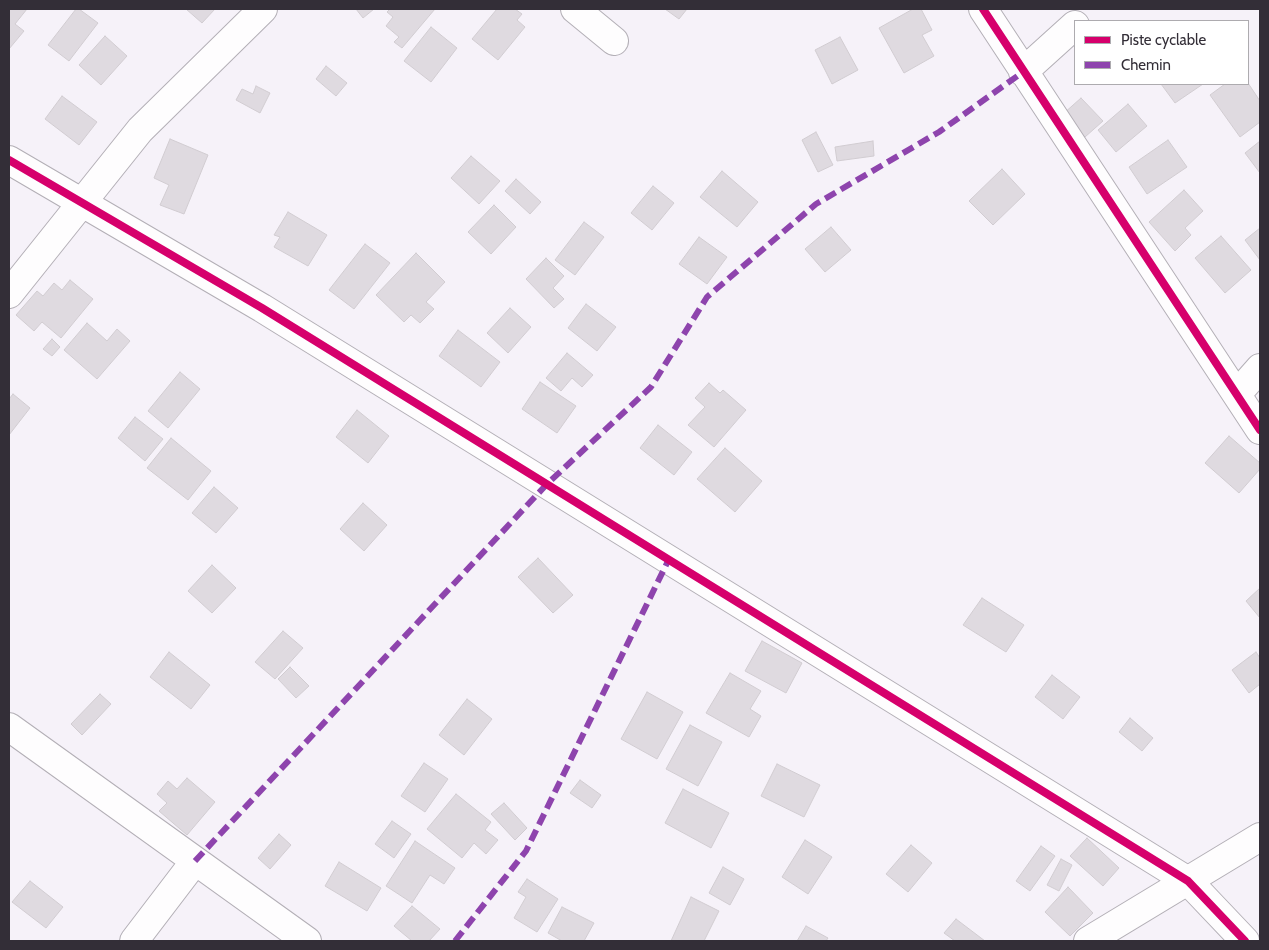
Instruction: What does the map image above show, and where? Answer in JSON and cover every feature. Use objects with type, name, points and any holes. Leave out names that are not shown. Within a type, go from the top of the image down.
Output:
[{"type":"street","points":[[9,294],[140,130],[263,9]]},
{"type":"street","points":[[575,9],[614,41]]},
{"type":"street","points":[[983,9],[1260,430]]},
{"type":"street","points":[[1080,20],[1093,9]]},
{"type":"street","points":[[1023,72],[1074,26]]},
{"type":"street","points":[[9,160],[262,308],[1188,881],[1245,941]]},
{"type":"street","points":[[1236,394],[1260,368]]},
{"type":"street","points":[[9,727],[307,941]]},
{"type":"street","points":[[1088,941],[1260,837]]},
{"type":"street","points":[[134,941],[195,861]]},
{"type":"building","points":[[9,9],[27,9],[15,24],[24,31],[9,49]]},
{"type":"building","points":[[76,9],[79,9],[98,23],[69,61],[48,45]]},
{"type":"building","points":[[186,9],[215,9],[202,23]]},
{"type":"building","points":[[356,9],[374,9],[363,18]]},
{"type":"building","points":[[390,9],[435,9],[402,48],[394,42],[399,37],[386,26],[393,17],[387,12]]},
{"type":"building","points":[[497,9],[515,9],[522,14],[517,20],[525,27],[498,60],[472,39]]},
{"type":"building","points":[[665,9],[687,9],[679,19]]},
{"type":"building","points":[[913,9],[921,9],[932,30],[922,35],[934,56],[904,73],[879,28]]},
{"type":"building","points":[[431,27],[457,48],[431,82],[404,61]]},
{"type":"building","points":[[105,36],[127,56],[101,85],[79,65]]},
{"type":"building","points":[[840,37],[858,70],[832,84],[815,50]]},
{"type":"building","points":[[326,66],[347,83],[336,96],[316,79]]},
{"type":"building","points":[[1249,84],[1260,101],[1260,122],[1240,137],[1210,95],[1224,85]]},
{"type":"building","points":[[1162,85],[1202,85],[1175,103]]},
{"type":"building","points":[[256,86],[270,93],[260,113],[236,100],[242,89],[253,94]]},
{"type":"building","points":[[62,96],[97,122],[79,145],[45,119]]},
{"type":"building","points":[[1081,98],[1103,121],[1085,137],[1063,114]]},
{"type":"building","points":[[1128,104],[1147,126],[1116,152],[1098,130]]},
{"type":"building","points":[[816,132],[833,165],[818,172],[802,140]]},
{"type":"building","points":[[170,139],[208,155],[184,214],[160,205],[169,185],[154,178]]},
{"type":"building","points":[[1168,140],[1187,167],[1147,194],[1129,167]]},
{"type":"building","points":[[873,141],[874,156],[837,161],[835,147]]},
{"type":"building","points":[[1260,141],[1260,173],[1245,153]]},
{"type":"building","points":[[471,156],[500,181],[479,204],[451,178]]},
{"type":"building","points":[[1002,169],[1025,194],[993,225],[969,201]]},
{"type":"building","points":[[722,171],[758,202],[737,227],[700,197]]},
{"type":"building","points":[[516,179],[541,202],[530,214],[505,191]]},
{"type":"building","points":[[653,186],[674,203],[652,230],[631,213]]},
{"type":"building","points":[[1184,190],[1203,211],[1185,228],[1191,235],[1175,251],[1149,222]]},
{"type":"building","points":[[494,205],[516,227],[491,254],[468,232]]},
{"type":"building","points":[[288,212],[327,235],[308,266],[274,247],[280,237],[274,235]]},
{"type":"building","points":[[584,222],[604,237],[575,275],[555,260]]},
{"type":"building","points":[[831,227],[851,250],[825,272],[805,249]]},
{"type":"building","points":[[1260,228],[1260,260],[1245,240]]},
{"type":"building","points":[[1221,236],[1251,270],[1225,293],[1195,258]]},
{"type":"building","points":[[699,237],[727,257],[707,284],[679,264]]},
{"type":"building","points":[[365,244],[390,263],[354,309],[329,290]]},
{"type":"building","points":[[416,253],[445,282],[426,302],[434,309],[420,323],[411,315],[404,322],[376,295]]},
{"type":"building","points":[[546,258],[564,276],[553,288],[564,299],[554,308],[526,279]]},
{"type":"building","points":[[70,280],[93,299],[61,338],[42,322],[34,331],[16,315],[37,291],[43,296],[54,283],[62,290]]},
{"type":"building","points":[[586,304],[616,327],[597,351],[568,328]]},
{"type":"building","points":[[510,308],[531,327],[508,353],[487,333]]},
{"type":"building","points":[[87,323],[107,341],[117,329],[130,341],[97,379],[64,350]]},
{"type":"building","points":[[458,330],[500,362],[481,387],[439,356]]},
{"type":"building","points":[[52,339],[60,347],[52,356],[43,349]]},
{"type":"building","points":[[567,353],[593,375],[582,387],[572,378],[561,391],[546,378]]},
{"type":"building","points":[[180,372],[200,389],[168,428],[148,411]]},
{"type":"building","points":[[540,382],[576,406],[557,433],[522,409]]},
{"type":"building","points":[[709,383],[720,393],[723,390],[746,410],[714,447],[688,425],[705,407],[695,398]]},
{"type":"building","points":[[13,394],[30,408],[9,435],[9,399]]},
{"type":"building","points":[[357,410],[389,436],[368,463],[336,437]]},
{"type":"building","points":[[135,417],[163,439],[145,461],[118,438]]},
{"type":"building","points":[[658,425],[692,452],[674,475],[640,448]]},
{"type":"building","points":[[1229,436],[1260,463],[1260,469],[1239,493],[1205,463]]},
{"type":"building","points":[[171,438],[211,471],[188,500],[147,468]]},
{"type":"building","points":[[725,448],[762,481],[735,512],[697,479]]},
{"type":"building","points":[[214,487],[238,508],[216,533],[192,513]]},
{"type":"building","points":[[363,503],[387,525],[364,551],[340,529]]},
{"type":"building","points":[[538,558],[573,595],[553,613],[518,577]]},
{"type":"building","points":[[212,565],[236,588],[212,613],[188,591]]},
{"type":"building","points":[[1260,588],[1260,618],[1246,601]]},
{"type":"building","points":[[982,598],[1024,625],[1006,652],[963,625]]},
{"type":"building","points":[[283,631],[303,648],[275,679],[255,662]]},
{"type":"building","points":[[762,641],[802,663],[786,693],[745,671]]},
{"type":"building","points":[[169,652],[210,685],[191,709],[150,677]]},
{"type":"building","points":[[1256,652],[1260,658],[1260,684],[1249,693],[1232,670]]},
{"type":"building","points":[[290,667],[309,686],[296,698],[278,679]]},
{"type":"building","points":[[730,673],[761,691],[750,709],[761,716],[749,737],[706,713]]},
{"type":"building","points":[[1052,675],[1080,697],[1063,719],[1035,697]]},
{"type":"building","points":[[647,692],[683,712],[657,759],[621,739]]},
{"type":"building","points":[[100,694],[111,704],[82,735],[71,724]]},
{"type":"building","points":[[467,699],[492,719],[464,755],[439,735]]},
{"type":"building","points":[[1130,718],[1153,738],[1142,751],[1119,732]]},
{"type":"building","points":[[690,725],[722,742],[698,786],[666,769]]},
{"type":"building","points":[[424,763],[448,779],[425,812],[401,796]]},
{"type":"building","points":[[777,764],[820,785],[804,817],[761,796]]},
{"type":"building","points":[[187,778],[215,802],[187,835],[159,811],[167,803],[157,794],[168,781],[177,789]]},
{"type":"building","points":[[580,780],[601,795],[592,808],[570,793]]},
{"type":"building","points":[[683,789],[729,813],[711,848],[665,823]]},
{"type":"building","points":[[456,794],[491,822],[485,830],[498,840],[486,854],[474,843],[462,858],[427,829]]},
{"type":"building","points":[[504,803],[527,828],[515,840],[491,814]]},
{"type":"building","points":[[392,821],[411,834],[394,858],[375,844]]},
{"type":"building","points":[[279,834],[291,845],[270,869],[258,858]]},
{"type":"building","points":[[1087,838],[1119,868],[1103,886],[1070,856]]},
{"type":"building","points":[[805,840],[832,857],[808,894],[782,877]]},
{"type":"building","points":[[415,841],[455,868],[444,884],[430,875],[412,903],[386,886]]},
{"type":"building","points":[[911,845],[932,863],[908,892],[886,874]]},
{"type":"building","points":[[1041,846],[1055,856],[1030,891],[1016,881]]},
{"type":"building","points":[[1061,859],[1072,865],[1059,891],[1047,885]]},
{"type":"building","points":[[339,862],[381,888],[367,911],[325,886]]},
{"type":"building","points":[[723,867],[744,879],[730,905],[709,893]]},
{"type":"building","points":[[527,879],[558,899],[537,932],[514,918],[526,897],[518,892]]},
{"type":"building","points":[[30,881],[63,907],[46,928],[12,902]]},
{"type":"building","points":[[1068,887],[1093,913],[1070,936],[1045,912]]},
{"type":"building","points":[[691,897],[719,911],[704,941],[671,941]]},
{"type":"building","points":[[412,906],[440,929],[429,941],[412,941],[394,926]]},
{"type":"building","points":[[562,907],[594,923],[584,941],[562,941],[548,933]]},
{"type":"building","points":[[956,919],[985,941],[955,941],[944,933]]},
{"type":"building","points":[[806,926],[828,938],[826,941],[797,941]]},
{"type":"marked path","points":[[195,861],[547,484],[651,387],[707,297],[816,204],[939,132],[1023,72]]},
{"type":"marked path","points":[[455,941],[526,851],[669,559]]},
{"type":"cycle path","points":[[983,9],[1260,430]]},
{"type":"cycle path","points":[[9,160],[262,308],[1188,881],[1245,941]]}]
